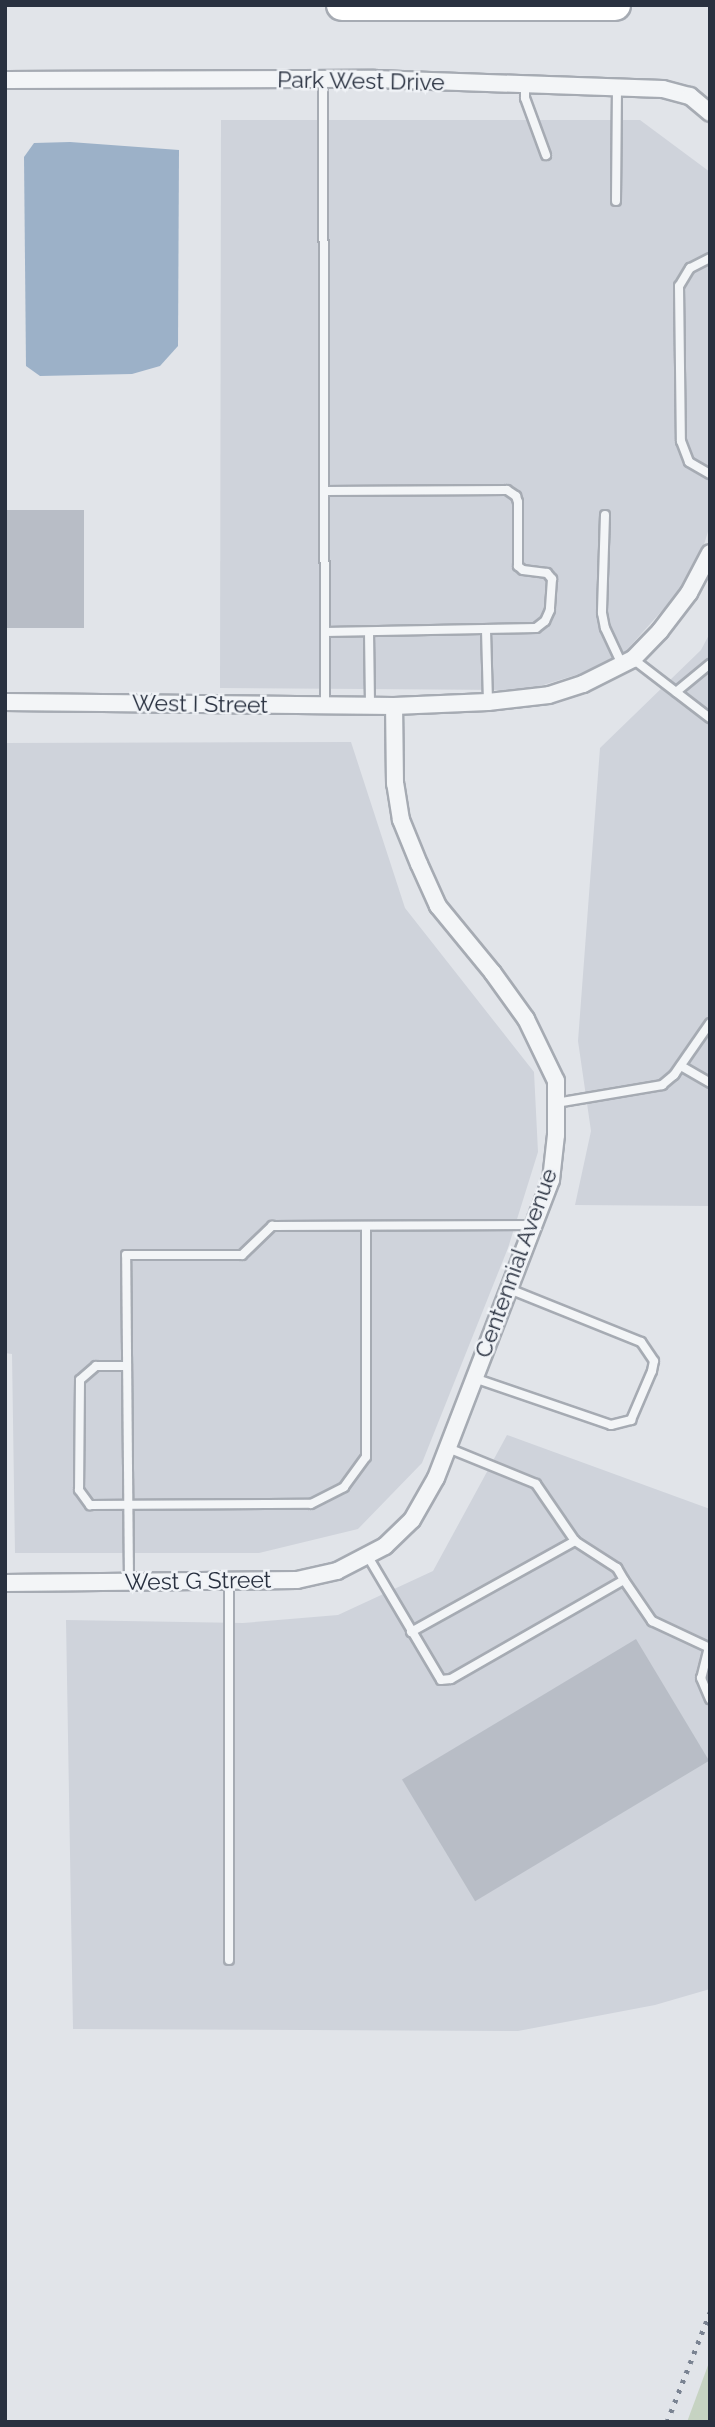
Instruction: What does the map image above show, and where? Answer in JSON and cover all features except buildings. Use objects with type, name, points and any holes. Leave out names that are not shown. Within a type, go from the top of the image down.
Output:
[{"type":"highway","points":[[342,5],[615,5]]},
{"type":"street","name":"Park West Drive","points":[[5,80],[323,79],[617,87],[678,91],[690,96],[710,113]]},
{"type":"street","name":"West I Street","points":[[5,702],[394,706],[488,702],[550,695],[583,684],[627,661],[660,631],[689,593],[710,553]]},
{"type":"street","name":"Centennial Avenue","points":[[385,1546],[412,1520],[436,1478],[448,1448],[551,1180],[556,1103],[556,1081],[526,1019],[494,973],[438,906],[418,864],[401,820],[395,784],[394,706]]},
{"type":"street","name":"West G Street","points":[[5,1583],[297,1580],[337,1571],[385,1546]]},
{"type":"lane","points":[[323,79],[325,705]]},
{"type":"lane","points":[[525,84],[524,98],[546,155]]},
{"type":"lane","points":[[616,201],[617,87]]},
{"type":"lane","points":[[710,258],[690,268],[679,286],[681,441],[689,462],[710,474]]},
{"type":"lane","points":[[325,491],[512,493],[517,502],[518,566],[523,570],[543,571],[550,575],[550,610],[545,621],[536,628],[325,632]]},
{"type":"lane","points":[[605,515],[602,613],[605,628],[627,661],[676,692],[710,718]]},
{"type":"lane","points":[[486,630],[488,702]]},
{"type":"lane","points":[[369,632],[370,706]]},
{"type":"lane","points":[[676,692],[710,664]]},
{"type":"lane","points":[[556,1103],[662,1085],[681,1066],[710,1023]]},
{"type":"lane","points":[[681,1066],[710,1083]]},
{"type":"lane","points":[[129,1582],[125,1255],[242,1255],[272,1226],[534,1225]]},
{"type":"lane","points":[[126,1366],[96,1366],[80,1380],[79,1490],[90,1505],[311,1504],[344,1487],[366,1457],[366,1226]]},
{"type":"lane","points":[[474,1378],[611,1425],[631,1420],[652,1371],[654,1361],[641,1342],[509,1289]]},
{"type":"lane","points":[[448,1448],[536,1483],[575,1541],[617,1568],[652,1620],[710,1648],[701,1678],[710,1699]]},
{"type":"lane","points":[[411,1632],[575,1541]]},
{"type":"lane","points":[[367,1555],[436,1676],[441,1680],[451,1679],[624,1580]]},
{"type":"lane","points":[[229,1581],[229,1960]]},
{"type":"shaded area","points":[[221,120],[640,120],[710,172],[710,525],[695,574],[615,663],[527,690],[220,688]]},
{"type":"shaded area","points":[[710,633],[710,1206],[575,1205],[591,1131],[578,1041],[600,748],[701,650]]},
{"type":"shaded area","points":[[351,742],[405,908],[534,1072],[538,1152],[508,1248],[422,1463],[358,1529],[259,1553],[15,1553],[12,1354],[5,1353],[5,743]]},
{"type":"shaded area","points":[[507,1435],[710,1509],[710,1989],[655,2005],[518,2031],[73,2029],[66,1620],[243,1623],[338,1615],[433,1571]]},
{"type":"green space","points":[[710,2360],[710,2422],[687,2422]]},
{"type":"water","points":[[70,142],[179,150],[178,346],[160,366],[132,374],[40,376],[26,366],[24,157],[34,143]]},
{"type":"railway","points":[[667,2422],[710,2312]]}]
